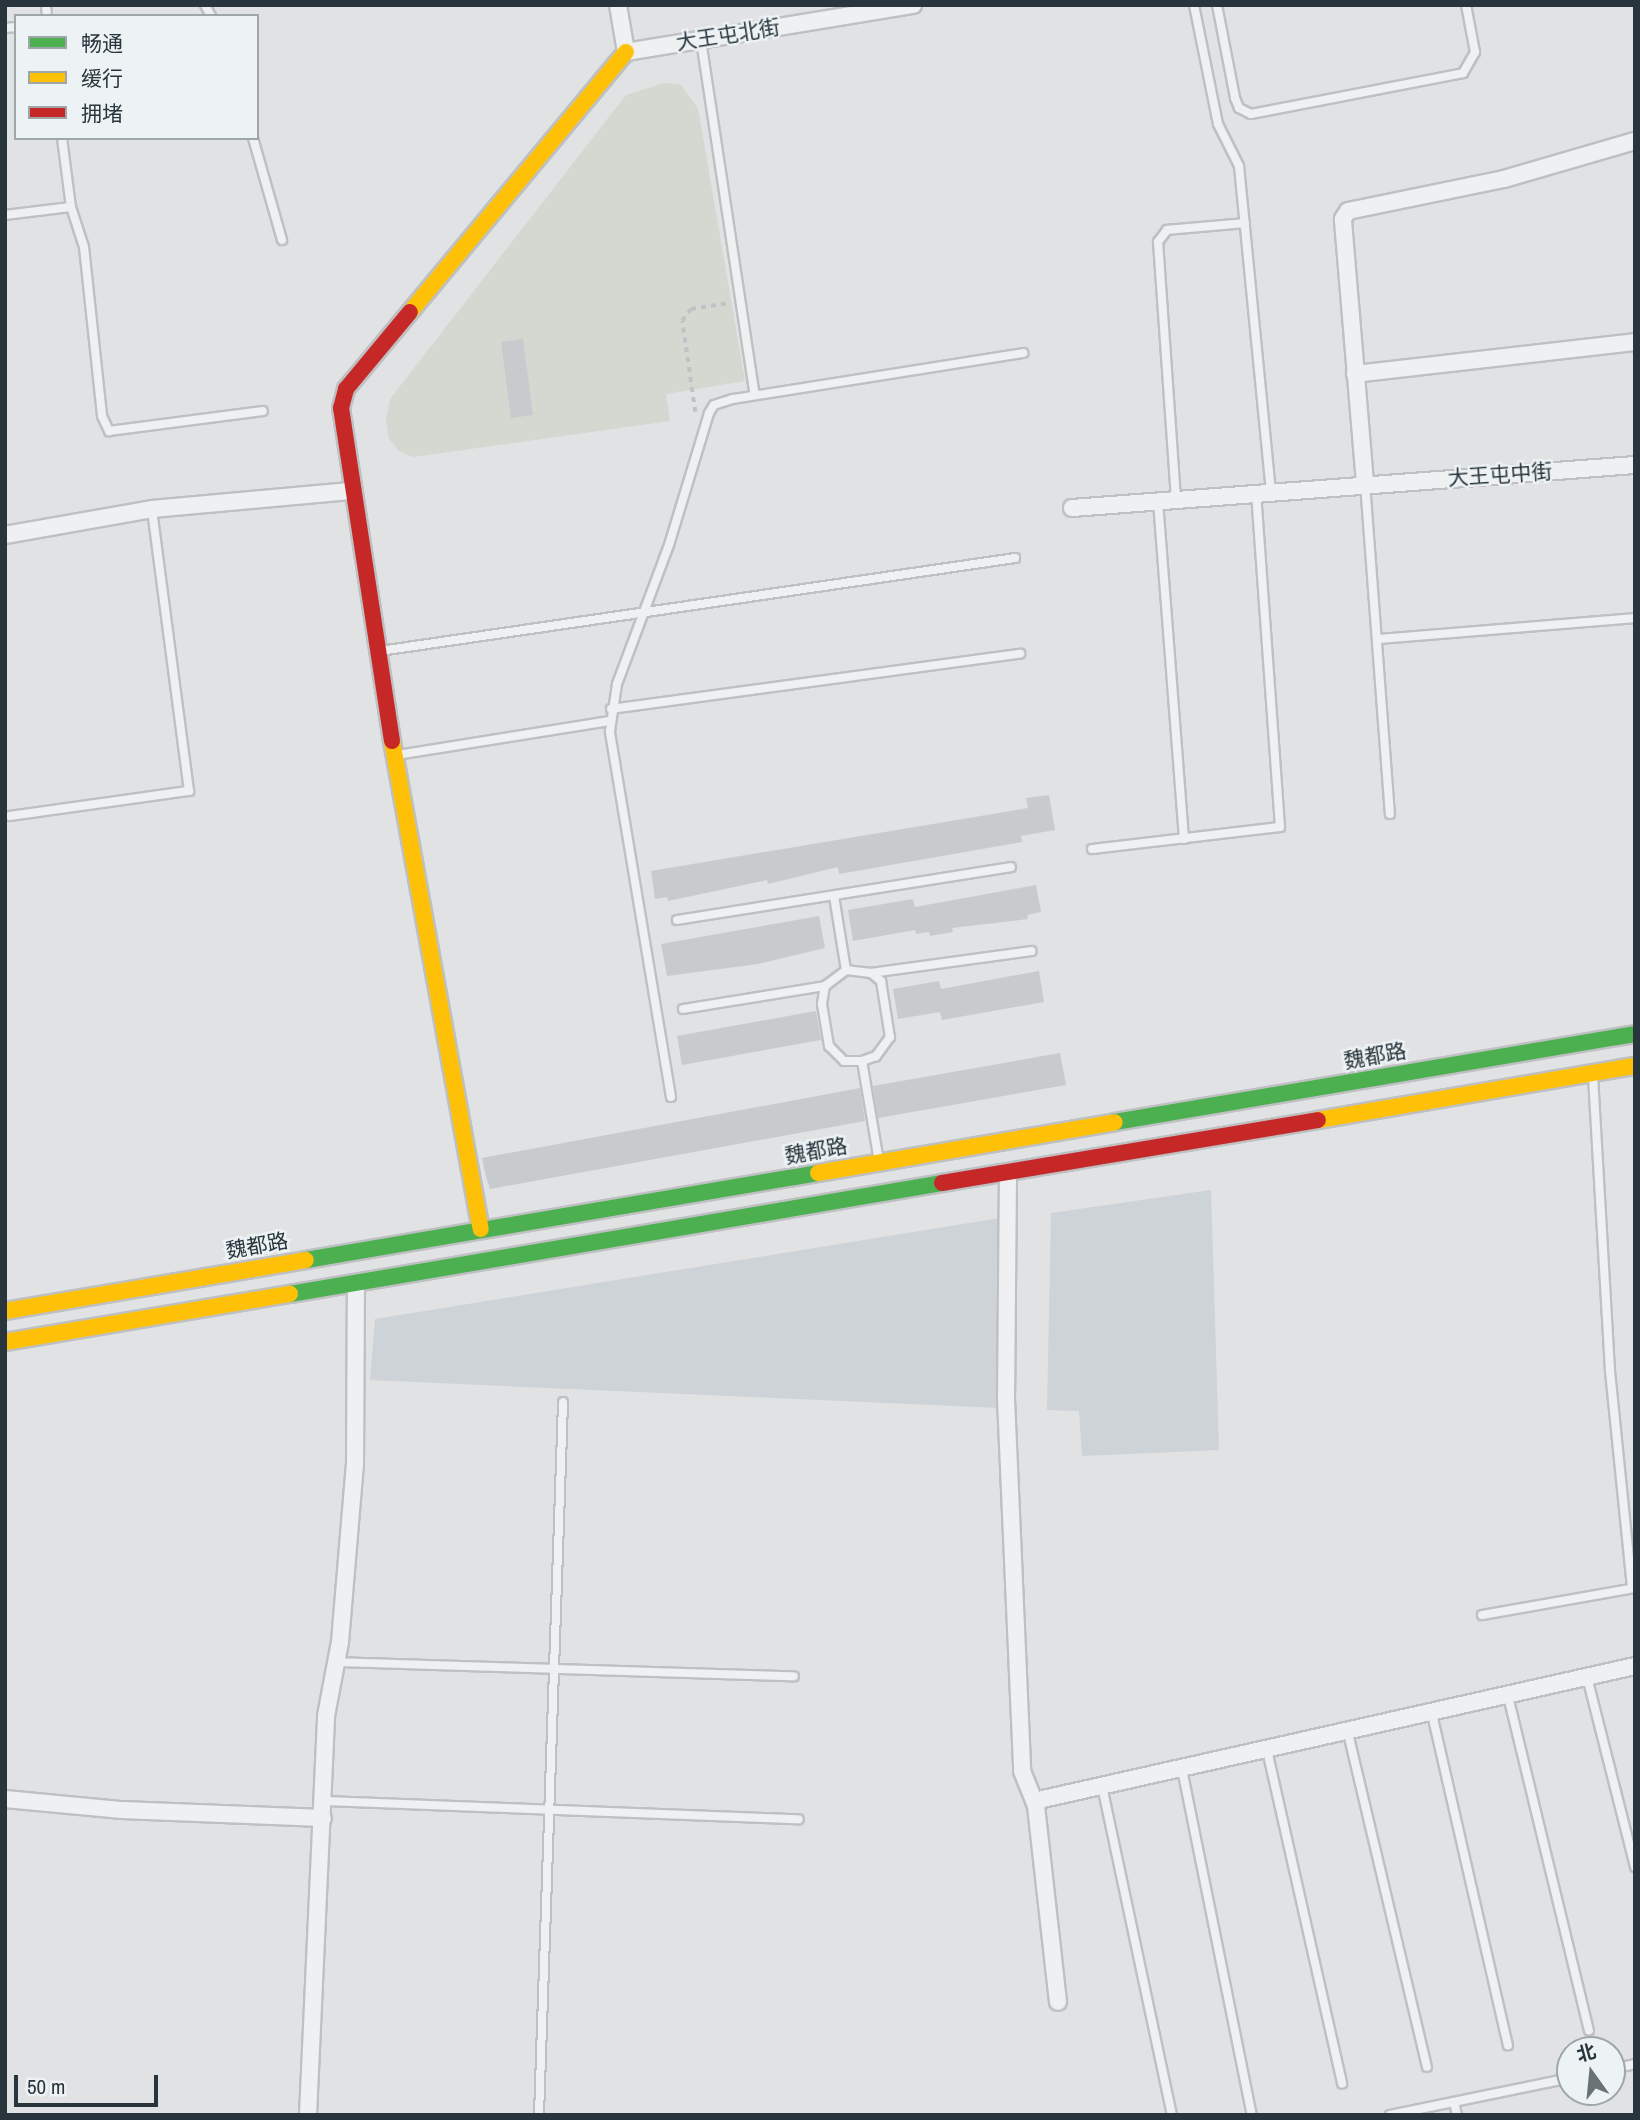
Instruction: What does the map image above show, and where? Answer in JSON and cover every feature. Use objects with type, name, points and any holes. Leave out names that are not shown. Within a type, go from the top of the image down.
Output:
[{"type":"main road","points":[[481,1229],[394,755],[350,491],[341,408],[346,389],[626,52]]},
{"type":"main road","name":"魏都路","points":[[5,1311],[1635,1034]]},
{"type":"main road","points":[[5,1342],[1635,1066]]},
{"type":"street","points":[[618,5],[626,52]]},
{"type":"street","name":"大王屯北街","points":[[626,52],[701,40],[847,10],[913,5]]},
{"type":"street","points":[[1365,483],[1343,219],[1348,211],[1504,179],[1635,141]]},
{"type":"street","points":[[1355,374],[1635,342]]},
{"type":"street","name":"大王屯中街","points":[[1072,508],[1365,483],[1635,465]]},
{"type":"street","points":[[5,535],[152,509],[350,491]]},
{"type":"street","points":[[1008,1172],[1006,1399],[1022,1771],[1034,1801],[1058,2002]]},
{"type":"street","points":[[308,2115],[326,1716],[336,1662],[355,1465],[356,1283]]},
{"type":"street","points":[[1034,1801],[1432,1714],[1635,1666]]},
{"type":"street","points":[[5,1800],[122,1810],[323,1818]]},
{"type":"lane","points":[[1092,849],[1280,827],[1263,492],[1245,223],[1239,166],[1218,124],[1195,5]]},
{"type":"lane","points":[[1217,5],[1235,98],[1239,108],[1251,114],[1462,73],[1475,52],[1466,5]]},
{"type":"lane","points":[[701,40],[755,395]]},
{"type":"lane","points":[[62,140],[71,207],[84,247],[102,416],[108,431],[263,411]]},
{"type":"lane","points":[[254,140],[282,240]]},
{"type":"lane","points":[[5,215],[71,207]]},
{"type":"lane","points":[[1176,499],[1158,242],[1167,230],[1245,223]]},
{"type":"lane","points":[[671,1097],[610,721],[611,709],[714,405],[755,395],[1023,353]]},
{"type":"lane","points":[[1365,483],[1380,639],[1390,814]]},
{"type":"lane","points":[[1158,500],[1184,839]]},
{"type":"lane","points":[[10,816],[189,791],[152,509]]},
{"type":"lane","points":[[377,652],[1015,558]]},
{"type":"lane","points":[[1380,639],[1635,618]]},
{"type":"lane","points":[[611,709],[1020,654]]},
{"type":"lane","points":[[394,755],[610,721]]},
{"type":"lane","points":[[677,920],[1012,867]]},
{"type":"lane","points":[[834,895],[846,970]]},
{"type":"lane","points":[[683,1009],[825,986],[846,970],[871,974],[1031,951]]},
{"type":"lane","points":[[825,986],[822,1004],[829,1046],[844,1061],[862,1061],[876,1056],[891,1037],[881,981],[871,974]]},
{"type":"lane","points":[[862,1061],[879,1161]]},
{"type":"lane","points":[[1482,1615],[1634,1588],[1609,1371],[1593,1073]]},
{"type":"lane","points":[[539,2115],[563,1402]]},
{"type":"lane","points":[[336,1662],[794,1676]]},
{"type":"lane","points":[[1587,1677],[1635,1867]]},
{"type":"lane","points":[[1508,1696],[1589,2030]]},
{"type":"lane","points":[[1432,1714],[1508,2045]]},
{"type":"lane","points":[[1348,1732],[1427,2067]]},
{"type":"lane","points":[[1267,1750],[1342,2084]]},
{"type":"lane","points":[[1182,1769],[1252,2115]]},
{"type":"lane","points":[[1102,1786],[1172,2115]]},
{"type":"lane","points":[[323,1801],[799,1819]]},
{"type":"lane","points":[[1390,2115],[1556,2081]]},
{"type":"lane","points":[[1454,2102],[1457,2115]]},
{"type":"path","points":[[699,445],[682,321],[691,309],[741,301]]},
{"type":"shaded area","points":[[664,83],[680,84],[698,108],[745,381],[666,394],[670,421],[413,457],[399,451],[389,439],[386,420],[390,399],[626,95]]},
{"type":"shaded area","points":[[1211,1190],[1219,1450],[1082,1456],[1079,1411],[1047,1410],[1051,1213]]},
{"type":"shaded area","points":[[1000,1218],[1000,1408],[370,1380],[375,1319]]},
{"type":"building","points":[[523,339],[533,415],[511,418],[501,342]]},
{"type":"building","points":[[1049,795],[1055,830],[1021,836],[1022,842],[839,874],[838,867],[768,884],[767,880],[668,901],[667,897],[655,899],[651,871],[1028,808],[1026,798]]},
{"type":"building","points":[[1036,885],[1041,912],[1027,915],[1028,919],[952,928],[953,932],[930,936],[929,932],[916,934],[915,930],[853,941],[848,910],[913,899],[915,907]]},
{"type":"building","points":[[819,916],[825,948],[758,964],[667,976],[661,944]]},
{"type":"building","points":[[1039,971],[1044,1002],[942,1020],[940,1012],[898,1019],[893,989],[939,981],[941,989]]},
{"type":"building","points":[[816,1011],[821,1040],[682,1065],[677,1036]]},
{"type":"building","points":[[1060,1053],[1066,1085],[878,1118],[873,1086]]},
{"type":"building","points":[[860,1088],[865,1121],[490,1189],[486,1177],[482,1158]]},
{"type":"traffic: fast","points":[[1115,1122],[1635,1034]]},
{"type":"traffic: fast","points":[[306,1260],[818,1173]]},
{"type":"traffic: fast","points":[[290,1294],[942,1183]]},
{"type":"traffic: slow","points":[[410,312],[626,52]]},
{"type":"traffic: slow","points":[[392,741],[481,1229]]},
{"type":"traffic: slow","points":[[1318,1120],[1635,1066]]},
{"type":"traffic: slow","points":[[818,1173],[1115,1122]]},
{"type":"traffic: slow","points":[[5,1311],[306,1260]]},
{"type":"traffic: slow","points":[[5,1342],[290,1294]]},
{"type":"traffic: jam","points":[[392,741],[341,408],[346,389],[410,312]]},
{"type":"traffic: jam","points":[[942,1183],[1318,1120]]}]
